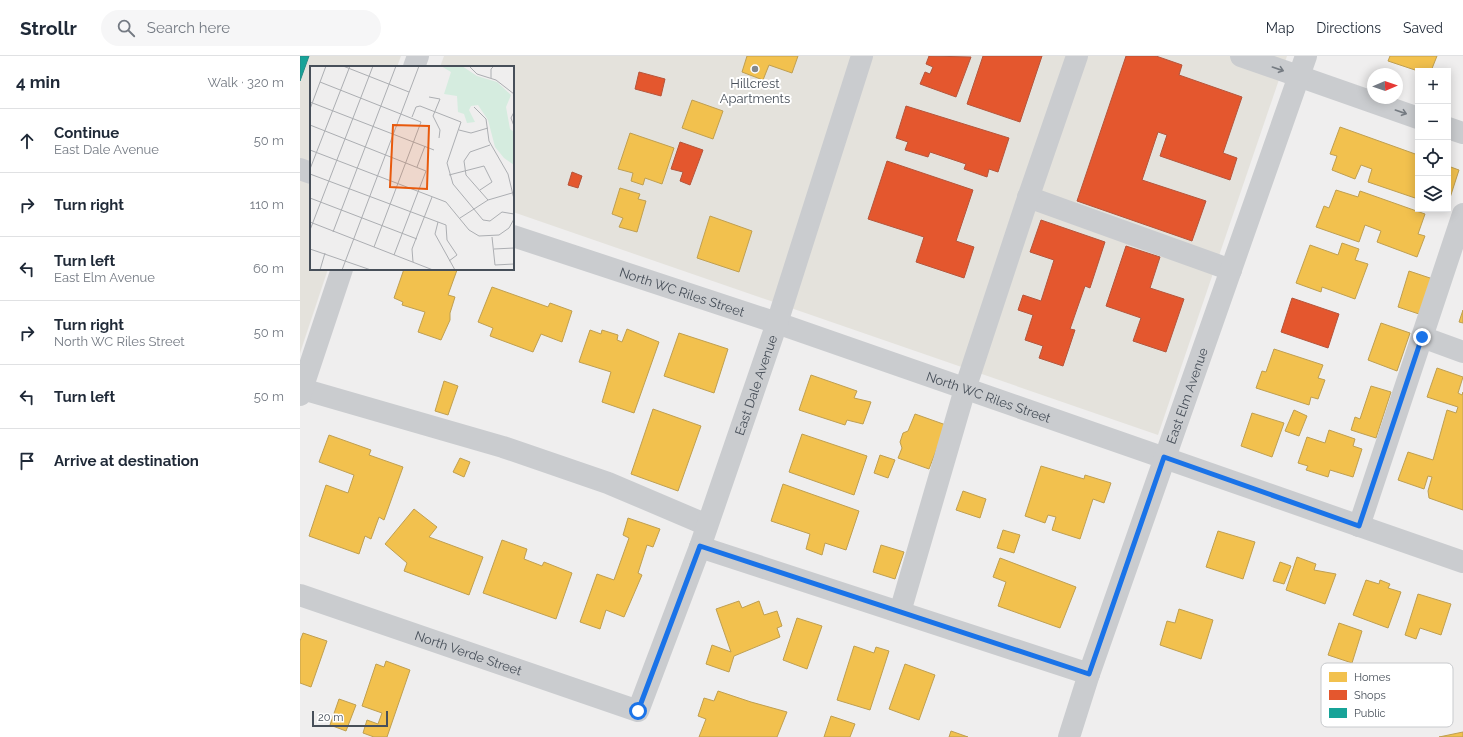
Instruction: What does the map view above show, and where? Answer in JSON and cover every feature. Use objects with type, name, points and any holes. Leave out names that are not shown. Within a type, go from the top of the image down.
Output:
[{"type":"street","points":[[414,66],[418,56]]},
{"type":"street","name":"East Dale Avenue","points":[[638,711],[700,546],[777,323],[862,56]]},
{"type":"street","points":[[900,612],[965,389],[1028,197],[1077,56]]},
{"type":"street","points":[[1241,56],[1303,66],[1415,117]]},
{"type":"street","name":"East Elm Avenue","points":[[1069,737],[1089,674],[1164,457],[1303,66]]},
{"type":"street","points":[[1451,129],[1463,133]]},
{"type":"street","points":[[300,169],[310,173]]},
{"type":"street","points":[[1028,197],[1231,270]]},
{"type":"street","points":[[1359,526],[1463,214]]},
{"type":"street","name":"North WC Riles Street","points":[[514,236],[777,323],[1463,562]]},
{"type":"street","points":[[342,270],[301,392],[503,447],[608,483],[707,525]]},
{"type":"street","points":[[1422,337],[1463,352]]},
{"type":"street","points":[[700,546],[1089,674]]},
{"type":"street","name":"North Verde Street","points":[[300,595],[638,711]]},
{"type":"shaded area","points":[[300,56],[401,56],[397,66],[310,66],[310,270],[328,270],[300,353]]},
{"type":"shaded area","points":[[444,56],[1287,56],[1158,435],[514,212],[514,66],[440,66]]},
{"type":"building: Homes","name":"Hillcrest Apartments","points":[[747,56],[798,56],[792,73],[769,65],[763,80],[742,72]]},
{"type":"building: Homes","points":[[1390,56],[1437,56],[1432,68],[1415,68],[1415,70],[1388,61]]},
{"type":"building: Homes","points":[[692,100],[723,111],[713,139],[682,128]]},
{"type":"building: Homes","points":[[1340,127],[1415,154],[1415,198],[1368,182],[1372,169],[1361,165],[1355,179],[1332,170],[1337,156],[1330,154]]},
{"type":"building: Homes","points":[[630,133],[674,148],[662,184],[645,178],[643,185],[631,181],[633,173],[618,169]]},
{"type":"building: Homes","points":[[1451,167],[1459,170],[1451,195]]},
{"type":"building: Homes","points":[[620,188],[640,194],[638,199],[646,201],[637,232],[619,227],[623,218],[612,214]]},
{"type":"building: Homes","points":[[1336,190],[1358,197],[1360,191],[1415,210],[1415,212],[1425,214],[1418,234],[1425,236],[1417,257],[1377,242],[1381,231],[1365,225],[1359,242],[1316,227],[1324,206],[1329,208]]},
{"type":"building: Homes","points":[[710,216],[752,231],[739,272],[697,258]]},
{"type":"building: Homes","points":[[1342,243],[1359,249],[1355,260],[1368,264],[1355,299],[1322,287],[1321,292],[1296,283],[1310,245],[1338,255]]},
{"type":"building: Homes","points":[[404,270],[457,270],[448,295],[455,297],[450,313],[450,320],[441,340],[418,332],[425,312],[402,305],[403,302],[394,298]]},
{"type":"building: Homes","points":[[1409,271],[1433,279],[1422,315],[1398,307]]},
{"type":"building: Homes","points":[[492,287],[548,307],[550,303],[572,311],[562,342],[541,334],[533,352],[490,336],[493,328],[478,322]]},
{"type":"building: Homes","points":[[1463,310],[1463,323],[1459,322]]},
{"type":"building: Homes","points":[[1381,323],[1410,333],[1397,371],[1368,360]]},
{"type":"building: Homes","points":[[627,329],[659,342],[634,413],[602,402],[611,372],[579,362],[590,330],[601,334],[602,330],[618,335],[617,340],[622,342]]},
{"type":"building: Homes","points":[[679,333],[728,349],[714,393],[664,376]]},
{"type":"building: Homes","points":[[1274,349],[1323,365],[1318,378],[1325,380],[1318,399],[1311,397],[1309,405],[1256,388],[1262,371],[1266,372]]},
{"type":"building: Homes","points":[[1437,368],[1463,377],[1458,393],[1462,395],[1463,392],[1463,510],[1429,498],[1428,491],[1432,477],[1428,476],[1424,489],[1398,480],[1408,452],[1433,460],[1447,410],[1456,413],[1458,407],[1427,397]]},
{"type":"building: Homes","points":[[811,375],[857,391],[854,398],[871,402],[863,424],[847,420],[845,425],[799,410]]},
{"type":"building: Homes","points":[[444,381],[458,386],[448,415],[435,411]]},
{"type":"building: Homes","points":[[1371,386],[1391,392],[1376,438],[1351,430],[1355,417],[1360,419]]},
{"type":"building: Homes","points":[[653,409],[701,426],[678,491],[631,474]]},
{"type":"building: Homes","points":[[1294,410],[1307,416],[1299,436],[1285,431]]},
{"type":"building: Homes","points":[[1252,413],[1284,423],[1272,457],[1241,446]]},
{"type":"building: Homes","points":[[915,414],[946,425],[929,469],[898,458],[902,448],[900,442],[903,433],[908,431]]},
{"type":"building: Homes","points":[[1329,430],[1355,439],[1353,446],[1362,449],[1353,477],[1330,470],[1328,477],[1306,470],[1308,466],[1298,463],[1307,437],[1325,443]]},
{"type":"building: Homes","points":[[802,434],[867,456],[854,495],[789,472]]},
{"type":"building: Homes","points":[[329,435],[371,450],[369,455],[403,467],[384,520],[379,517],[371,539],[365,536],[359,554],[309,536],[326,485],[348,493],[354,475],[319,462]]},
{"type":"building: Homes","points":[[880,455],[895,460],[888,478],[874,473]]},
{"type":"building: Homes","points":[[460,458],[470,462],[464,477],[453,472]]},
{"type":"building: Homes","points":[[1041,466],[1084,479],[1085,475],[1111,483],[1104,503],[1093,499],[1080,539],[1052,530],[1056,517],[1048,515],[1045,523],[1025,516]]},
{"type":"building: Homes","points":[[783,484],[859,511],[846,550],[825,543],[822,555],[806,549],[810,534],[771,521]]},
{"type":"building: Homes","points":[[963,491],[986,499],[980,518],[956,510]]},
{"type":"building: Homes","points":[[414,509],[437,527],[429,537],[483,557],[469,595],[404,571],[407,563],[385,544]]},
{"type":"building: Homes","points":[[628,518],[660,529],[653,547],[647,545],[638,573],[642,575],[624,617],[606,610],[600,629],[580,622],[597,574],[614,580],[629,538],[623,535]]},
{"type":"building: Homes","points":[[1003,530],[1020,535],[1014,553],[997,548]]},
{"type":"building: Homes","points":[[1218,531],[1255,542],[1243,579],[1206,567]]},
{"type":"building: Homes","points":[[502,540],[527,549],[524,559],[542,566],[544,562],[572,573],[556,619],[483,593]]},
{"type":"building: Homes","points":[[881,545],[904,552],[895,579],[873,572]]},
{"type":"building: Homes","points":[[1297,557],[1316,564],[1314,570],[1336,574],[1325,604],[1286,590]]},
{"type":"building: Homes","points":[[1000,558],[1076,587],[1060,628],[998,606],[1006,582],[993,577]]},
{"type":"building: Homes","points":[[1280,562],[1291,566],[1284,584],[1273,581]]},
{"type":"building: Homes","points":[[1366,580],[1379,584],[1380,580],[1390,584],[1388,588],[1401,592],[1388,628],[1353,615]]},
{"type":"building: Homes","points":[[1418,594],[1451,604],[1441,635],[1420,628],[1416,639],[1405,635]]},
{"type":"building: Homes","points":[[739,601],[742,608],[759,601],[764,615],[777,611],[782,626],[777,628],[780,637],[734,656],[729,672],[706,664],[712,645],[731,652],[716,609]]},
{"type":"building: Homes","points":[[1179,609],[1213,620],[1201,659],[1160,645],[1167,621],[1175,623]]},
{"type":"building: Homes","points":[[797,618],[822,626],[807,669],[783,660]]},
{"type":"building: Homes","points":[[1339,623],[1362,631],[1352,663],[1328,655]]},
{"type":"building: Homes","points":[[303,633],[327,641],[311,687],[300,683],[300,641]]},
{"type":"building: Homes","points":[[854,646],[874,653],[876,647],[889,651],[870,710],[837,700]]},
{"type":"building: Homes","points":[[386,661],[410,670],[387,737],[374,737],[363,733],[367,720],[378,724],[382,713],[362,706],[376,664],[384,667]]},
{"type":"building: Homes","points":[[905,664],[935,675],[919,720],[889,709]]},
{"type":"building: Homes","points":[[718,691],[787,712],[777,737],[699,737],[706,719],[698,716],[704,698],[714,701]]},
{"type":"building: Homes","points":[[339,699],[356,705],[346,731],[330,725]]},
{"type":"building: Homes","points":[[831,716],[855,724],[850,737],[824,737]]},
{"type":"building: Homes","points":[[951,731],[968,737],[949,737]]},
{"type":"building: Homes","points":[[1463,732],[1463,737],[1439,737]]},
{"type":"building: Shops","points":[[929,56],[971,57],[956,97],[920,84],[925,72],[930,74],[933,67],[926,64]]},
{"type":"building: Shops","points":[[983,56],[1042,56],[1020,122],[967,104]]},
{"type":"building: Shops","points":[[1126,56],[1156,56],[1182,65],[1179,75],[1242,97],[1223,153],[1237,158],[1230,180],[1160,156],[1167,135],[1158,132],[1142,180],[1206,201],[1192,241],[1077,201]]},
{"type":"building: Shops","points":[[639,72],[665,79],[661,96],[635,89]]},
{"type":"building: Shops","points":[[906,106],[1009,138],[998,172],[989,169],[987,177],[964,169],[966,164],[930,152],[928,157],[905,150],[908,142],[896,138]]},
{"type":"building: Shops","points":[[680,142],[703,150],[690,185],[680,181],[683,172],[671,169]]},
{"type":"building: Shops","points":[[887,161],[973,190],[956,241],[974,247],[964,278],[916,262],[924,237],[868,219]]},
{"type":"building: Shops","points":[[572,172],[582,176],[578,188],[568,185]]},
{"type":"building: Shops","points":[[1041,220],[1105,242],[1090,288],[1085,286],[1070,329],[1075,330],[1063,366],[1039,358],[1043,346],[1025,340],[1033,315],[1018,310],[1023,295],[1041,301],[1054,260],[1030,252]]},
{"type":"building: Shops","points":[[1126,246],[1160,257],[1150,288],[1184,299],[1166,352],[1133,341],[1141,318],[1106,306]]},
{"type":"building: Shops","points":[[1292,298],[1339,314],[1328,348],[1281,332]]},
{"type":"building: Public","points":[[300,56],[309,56],[300,81]]},
{"type":"place","name":"Hillcrest Apartments","points":[[755,69]]},
{"type":"route","points":[[638,711],[700,546],[1089,674],[1164,457],[1359,526],[1422,337]]}]
